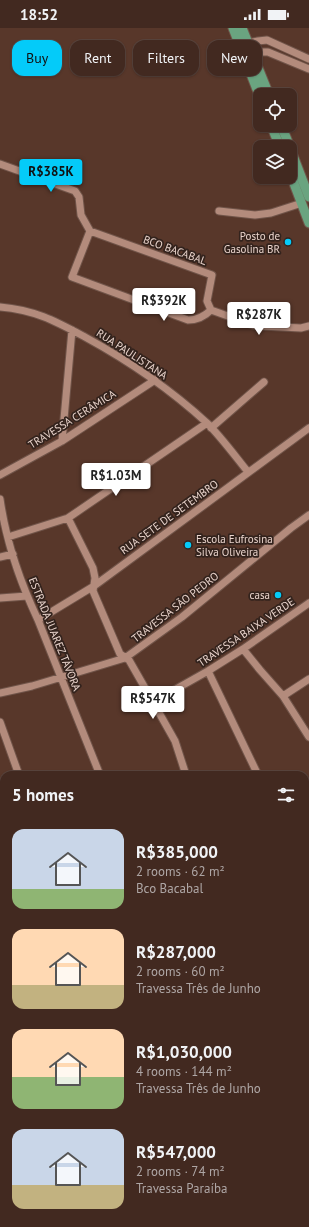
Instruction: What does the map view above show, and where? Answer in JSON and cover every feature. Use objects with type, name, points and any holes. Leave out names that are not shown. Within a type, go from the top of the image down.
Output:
[{"type":"main road","points":[[233,28],[256,88]]},
{"type":"main road","points":[[242,28],[247,40]]},
{"type":"main road","points":[[261,76],[266,88]]},
{"type":"main road","points":[[297,166],[309,197]]},
{"type":"main road","points":[[294,184],[309,222]]},
{"type":"street","points":[[262,41],[267,40],[309,59]]},
{"type":"street","points":[[262,52],[268,52],[309,69]]},
{"type":"street","points":[[0,164],[75,191],[79,197],[81,216],[90,231],[72,277],[188,320],[199,318],[211,310],[253,325],[294,328],[309,326]]},
{"type":"street","points":[[220,211],[255,215],[271,213],[302,203]]},
{"type":"street","name":"BCO BACABAL","points":[[90,231],[212,275],[207,301],[211,310]]},
{"type":"street","name":"RUA PAULISTANA","points":[[0,307],[16,308],[32,312],[60,323],[112,352],[155,380],[209,426],[248,472]]},
{"type":"street","points":[[62,440],[72,330]]},
{"type":"street","name":"TRAVESSA CERÂMICA","points":[[0,475],[62,440],[155,380]]},
{"type":"street","points":[[8,536],[68,518],[209,426],[264,382]]},
{"type":"street","name":"RUA SETE DE SETEMBRO","points":[[38,620],[94,586],[309,428]]},
{"type":"street","name":"ESTRADA JUAREZ TÁVORA","points":[[0,499],[13,554],[27,596],[98,771]]},
{"type":"street","name":"TRAVESSA SÃO PEDRO","points":[[0,693],[32,686],[125,658],[182,617],[309,515]]},
{"type":"street","points":[[68,518],[93,568],[93,591],[120,654],[129,660],[175,741],[185,771]]},
{"type":"street","points":[[0,557],[13,554]]},
{"type":"street","points":[[0,598],[27,596]]},
{"type":"street","name":"TRAVESSA BAIXA VERDE","points":[[153,702],[208,672],[309,603]]},
{"type":"street","points":[[243,649],[283,696],[309,738]]},
{"type":"street","points":[[208,672],[256,771]]},
{"type":"street","points":[[283,696],[309,679]]},
{"type":"street","points":[[0,722],[18,771]]},
{"type":"place","name":"Posto de Gasolina BR","points":[[288,242]]},
{"type":"place","name":"Escola Eufrosina Silva Oliveira","points":[[188,545]]},
{"type":"place","name":"casa","points":[[278,595]]}]
